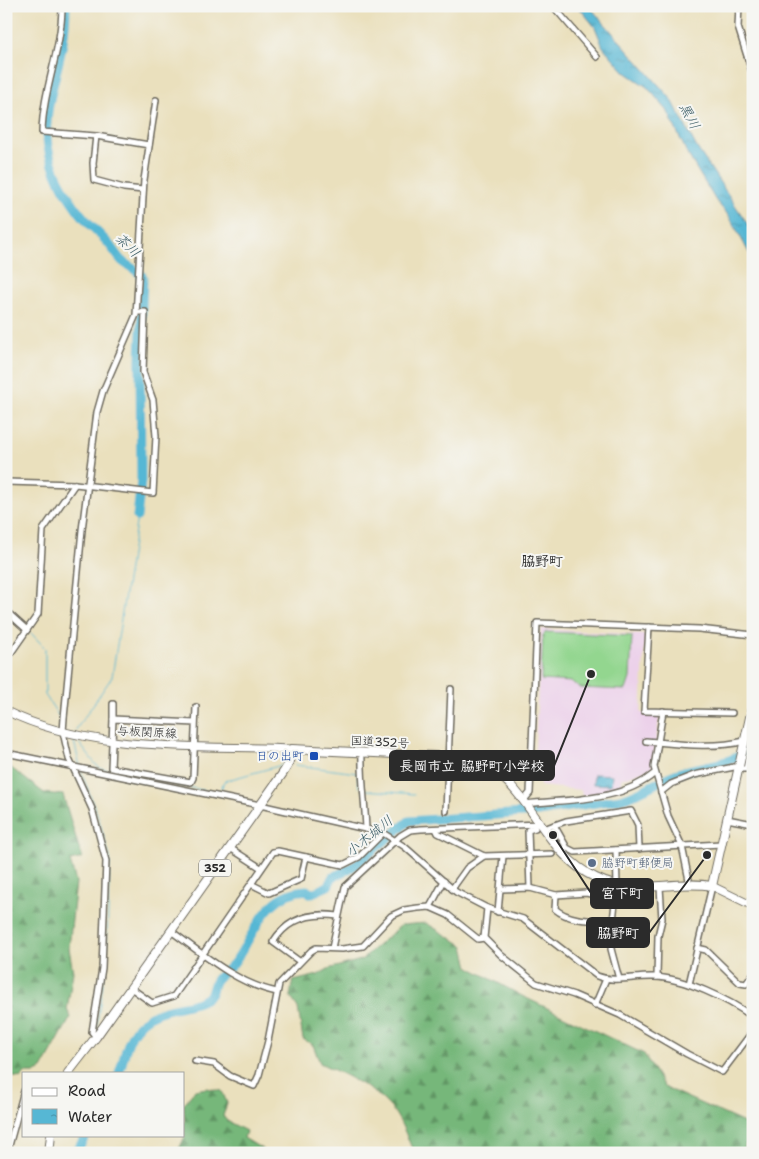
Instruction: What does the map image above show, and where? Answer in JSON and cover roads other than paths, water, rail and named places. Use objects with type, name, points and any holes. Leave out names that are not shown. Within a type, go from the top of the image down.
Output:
[{"type":"highway","points":[[712,886],[753,704]]},
{"type":"highway","name":"国道352号","points":[[292,749],[448,756],[482,763],[505,778],[526,804],[538,825],[560,852],[573,864],[596,879],[617,886],[640,888],[690,885],[712,886]]},
{"type":"highway","name":"352","points":[[69,1072],[131,988],[288,765],[292,749]]},
{"type":"highway","points":[[48,1153],[51,1136]]},
{"type":"main road","name":"与板関原線","points":[[6,711],[30,722],[63,732],[112,741],[292,749]]},
{"type":"main road","points":[[712,886],[751,903]]},
{"type":"street","points":[[62,6],[62,27],[46,96],[42,132],[96,136],[149,145]]},
{"type":"street","points":[[553,6],[597,57]]},
{"type":"street","points":[[740,6],[739,32],[753,75]]},
{"type":"street","points":[[96,1037],[92,1032],[102,968],[106,861],[92,809],[72,767],[63,732],[86,485],[97,412],[137,312],[143,190],[156,100]]},
{"type":"street","points":[[96,136],[93,163],[94,180],[124,188],[143,190]]},
{"type":"street","points":[[6,482],[75,484],[153,492],[156,436],[154,406],[143,372],[145,312],[137,312]]},
{"type":"street","points":[[6,660],[38,614],[43,530],[75,484]]},
{"type":"street","points":[[6,612],[27,630]]},
{"type":"street","points":[[656,774],[639,785],[622,792],[526,804],[530,794],[537,623],[732,631],[753,635]]},
{"type":"street","points":[[649,628],[644,711],[732,713]]},
{"type":"street","points":[[446,811],[451,689]]},
{"type":"street","points":[[113,704],[112,768],[189,783],[192,781],[196,707]]},
{"type":"street","points":[[663,711],[654,768],[668,816],[682,846],[690,885]]},
{"type":"street","points":[[113,719],[195,723]]},
{"type":"street","points":[[646,741],[721,746],[744,743]]},
{"type":"street","points":[[362,752],[361,784],[365,794],[366,829]]},
{"type":"street","points":[[6,753],[260,805],[385,834],[396,840],[452,889],[487,908],[522,919],[597,976],[606,979],[657,977],[689,984],[753,1017]]},
{"type":"street","points":[[661,791],[671,784],[694,775],[739,767],[746,769],[751,764],[748,760],[753,756]]},
{"type":"street","points":[[482,763],[495,761],[531,762]]},
{"type":"street","points":[[639,849],[638,825],[632,811],[566,821],[551,826],[573,853],[616,850],[639,849],[721,844]]},
{"type":"street","points":[[727,819],[753,824]]},
{"type":"street","points":[[332,948],[344,891],[348,883],[410,830],[538,825]]},
{"type":"street","points":[[530,888],[528,830],[538,825]]},
{"type":"street","points":[[436,829],[438,833],[484,856],[552,854]]},
{"type":"street","points":[[131,988],[152,1003],[174,996],[260,868],[275,851],[343,865],[359,857],[385,834]]},
{"type":"street","points":[[230,848],[260,868]]},
{"type":"street","points":[[616,850],[617,886],[611,949],[618,979]]},
{"type":"street","points":[[452,889],[467,868],[484,856]]},
{"type":"street","points":[[498,912],[503,856]]},
{"type":"street","points":[[251,884],[269,893],[297,882],[301,879],[306,857]]},
{"type":"street","points":[[430,907],[444,881]]},
{"type":"street","points":[[689,984],[712,886]]},
{"type":"street","points":[[657,977],[658,936],[662,919],[660,887]]},
{"type":"street","points":[[500,889],[530,888],[556,895],[586,893],[616,899]]},
{"type":"street","points":[[556,895],[555,909],[561,913],[575,918],[613,921]]},
{"type":"street","points":[[195,1061],[214,1064],[230,1076],[254,1086],[268,1041],[279,984],[299,962],[316,948],[363,946],[396,913],[430,907],[448,915],[478,938],[484,938],[501,955],[536,983],[620,1016],[693,1058],[722,1072],[753,1032]]},
{"type":"street","points":[[484,938],[487,908]]},
{"type":"street","points":[[299,962],[273,942],[279,932],[304,916],[325,914],[338,916]]},
{"type":"street","points":[[171,931],[252,986],[277,992]]},
{"type":"street","points":[[697,948],[706,950],[740,983],[746,984],[753,974]]},
{"type":"street","points":[[594,1005],[606,979]]},
{"type":"street","points":[[7,1153],[22,1098]]},
{"type":"water","points":[[578,6],[589,6],[672,100],[697,148],[747,223],[753,236],[753,260],[729,216],[716,201],[687,153],[667,110],[647,87],[625,72],[603,47],[595,27]]},
{"type":"water","points":[[594,774],[612,775],[611,785],[593,784]]},
{"type":"waterway","name":"茶川","points":[[66,6],[64,35],[49,106],[47,129],[49,152],[58,178],[86,221],[108,243],[122,261],[143,277],[140,361],[141,481],[137,517]]},
{"type":"waterway","points":[[75,731],[112,677],[137,517]]},
{"type":"waterway","points":[[31,633],[45,648],[45,695],[60,718]]},
{"type":"waterway","points":[[74,741],[80,767]]},
{"type":"waterway","points":[[79,743],[97,766],[102,769],[216,793],[221,790],[224,781],[282,765]]},
{"type":"waterway","name":"小木城川","points":[[119,1072],[127,1045],[135,1030],[153,1015],[193,1004],[209,996],[216,980],[233,964],[262,917],[280,898],[307,890],[310,894],[328,886],[332,878],[354,866],[409,821],[538,812],[621,799],[640,792],[680,772],[735,758],[753,745]]},
{"type":"waterway","points":[[295,765],[357,773],[359,787]]},
{"type":"waterway","points":[[81,771],[98,817],[110,858],[106,964],[96,1029]]},
{"type":"waterway","points":[[365,790],[414,794]]},
{"type":"waterway","name":"小木城川","points":[[76,1153],[85,1136]]},
{"type":"place","name":"長岡市立 脇野町小学校","points":[[591,674]]},
{"type":"place","name":"日の出町","points":[[314,756]]},
{"type":"place","name":"宮下町","points":[[553,835]]},
{"type":"place","name":"脇野町","points":[[707,855]]},
{"type":"place","name":"脇野町郵便局","points":[[592,863]]},
{"type":"district","name":"脇野町","points":[[542,561]]},
{"type":"water label","name":"黒川","points":[[690,116]]}]
